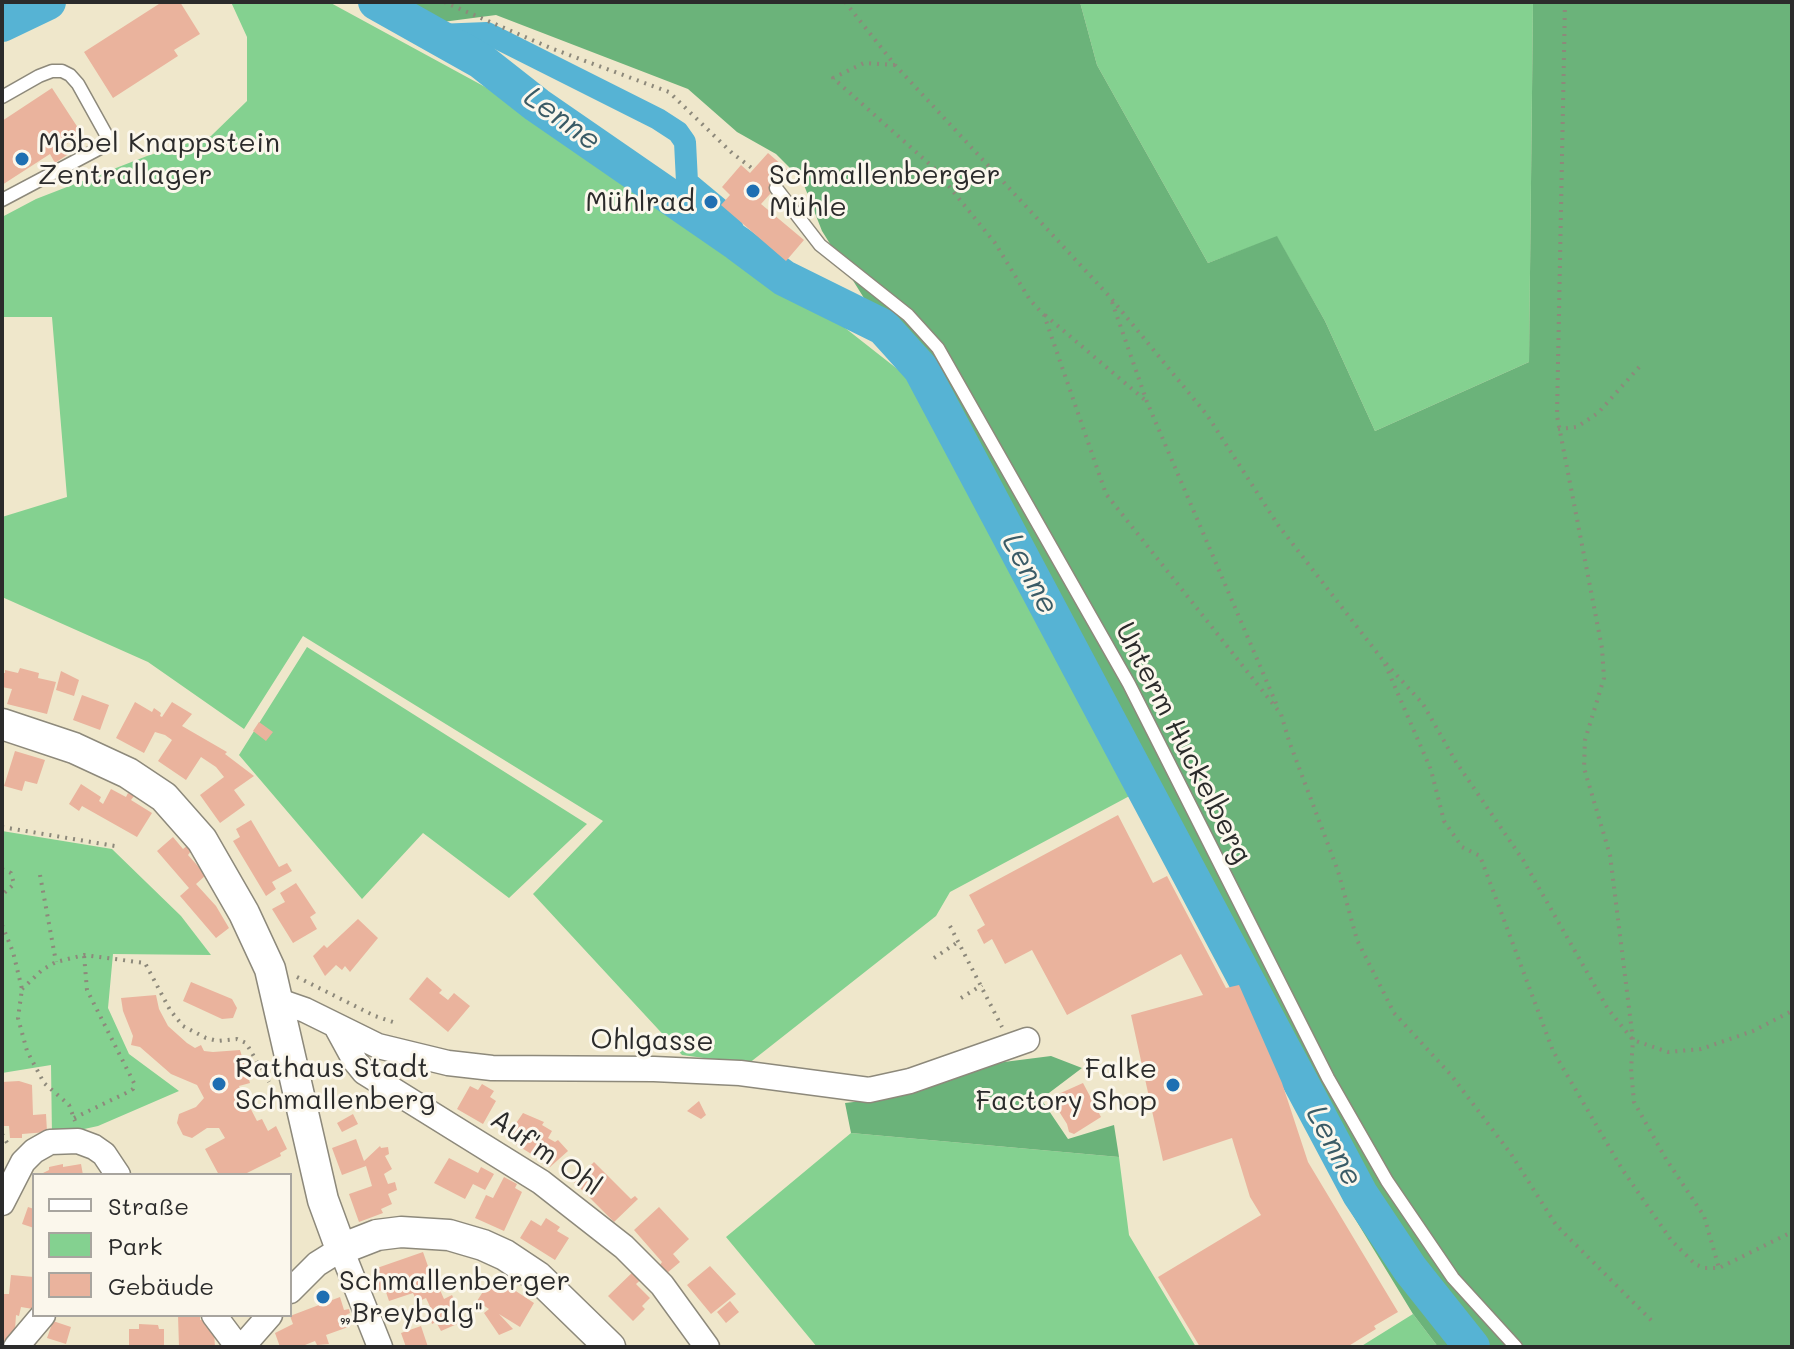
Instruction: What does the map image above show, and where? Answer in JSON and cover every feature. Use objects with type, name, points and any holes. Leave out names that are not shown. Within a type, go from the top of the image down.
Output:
[{"type":"street","points":[[2,724],[101,759],[149,785],[187,821],[218,866],[258,940],[276,989],[323,1200],[380,1347]]},
{"type":"street","name":"Ohlgasse","points":[[276,989],[305,1010],[364,1041],[401,1054],[492,1068],[729,1072],[869,1090],[910,1081],[1019,1042]]},
{"type":"street","name":"Auf'm Ohl","points":[[337,1028],[358,1067],[364,1072],[541,1182],[624,1247],[662,1285],[707,1347]]},
{"type":"street","points":[[2,1203],[18,1169],[34,1151],[76,1129],[104,1154],[117,1173]]},
{"type":"street","points":[[292,1289],[317,1264],[341,1249],[377,1235],[401,1232],[449,1235],[505,1255],[538,1277],[610,1347]]},
{"type":"street","points":[[16,1347],[41,1317]]},
{"type":"street","points":[[216,1317],[240,1347],[268,1317]]},
{"type":"lane","points":[[2,97],[39,76],[62,71],[78,84],[108,138],[102,147],[2,200]]},
{"type":"lane","name":"Unterm Huckelberg","points":[[776,188],[820,245],[908,315],[938,348],[1129,684],[1321,1064],[1387,1181],[1453,1278],[1516,1347]]},
{"type":"path","points":[[444,2],[553,49],[669,92],[753,169]]},
{"type":"path","points":[[845,2],[895,65],[1110,297],[1207,415],[1278,525],[1382,659],[1423,704],[1456,762],[1523,860],[1608,1009],[1633,1040],[1668,1052],[1701,1049],[1753,1031],[1792,1011]]},
{"type":"path","points":[[1565,2],[1558,429],[1602,648],[1604,678],[1585,740],[1584,768],[1610,855],[1633,1040],[1631,1069],[1634,1102],[1666,1159],[1704,1216],[1719,1268]]},
{"type":"path","points":[[895,65],[864,63],[833,78],[934,168],[995,243],[1030,300],[1044,315],[1147,402]]},
{"type":"path","points":[[1110,297],[1147,402],[1281,714],[1338,871],[1357,940],[1394,1013],[1451,1075],[1511,1154],[1556,1225],[1655,1324]]},
{"type":"path","points":[[1044,315],[1106,494],[1281,714]]},
{"type":"path","points":[[1558,429],[1577,427],[1598,413],[1641,365]]},
{"type":"path","points":[[1382,659],[1431,770],[1444,821],[1462,847],[1480,856],[1553,1051],[1622,1169],[1671,1240],[1695,1264],[1704,1268],[1719,1268],[1792,1232]]},
{"type":"path","points":[[2,827],[115,846]]},
{"type":"path","points":[[2,869],[11,873],[14,884],[2,895]]},
{"type":"path","points":[[40,875],[56,962]]},
{"type":"path","points":[[2,925],[13,952],[22,989],[18,1018],[27,1051],[44,1083],[69,1105],[76,1129],[133,1089],[134,1083],[87,990],[84,955]]},
{"type":"path","points":[[950,926],[982,985],[1019,1042]]},
{"type":"path","points":[[934,958],[958,942]]},
{"type":"path","points":[[22,989],[42,970],[56,962],[84,955],[145,963],[170,1010],[183,1026],[206,1038],[243,1041],[252,1049],[267,1079]]},
{"type":"path","points":[[276,989],[291,974],[393,1022]]},
{"type":"path","points":[[961,998],[982,985]]},
{"type":"path","points":[[246,1101],[267,1099]]},
{"type":"path","points":[[2,1134],[10,1147]]},
{"type":"green space","points":[[231,2],[329,2],[658,181],[919,386],[1137,792],[950,892],[936,916],[748,1064],[682,1055],[533,894],[603,821],[303,636],[244,729],[148,662],[2,597],[2,517],[67,497],[52,317],[2,317],[2,217],[36,199],[147,156],[211,136],[247,101],[247,37]]},
{"type":"green space","points":[[358,2],[1080,2],[1097,65],[1208,263],[1277,236],[1325,321],[1375,431],[1529,362],[1533,2],[1792,2],[1792,1347],[1438,1347],[1413,1314],[1343,1199],[1239,979],[919,386],[822,231],[802,180],[776,154],[737,132],[688,89],[496,15],[404,27]]},
{"type":"green space","points":[[1080,2],[1533,2],[1529,362],[1375,431],[1325,321],[1277,237],[1208,263],[1097,65]]},
{"type":"green space","points":[[307,647],[587,824],[509,898],[423,833],[362,899],[239,755]]},
{"type":"green space","points":[[2,831],[112,849],[181,916],[211,955],[113,954],[108,1008],[129,1054],[179,1091],[98,1126],[52,1136],[51,1065],[2,1073]]},
{"type":"green space","points":[[1051,1056],[1082,1068],[1041,1099],[1068,1139],[1114,1125],[1119,1157],[851,1133],[845,1103],[888,1098],[1004,1062]]},
{"type":"green space","points":[[851,1133],[1119,1157],[1129,1235],[1196,1347],[817,1347],[726,1237]]},
{"type":"green space","points":[[1413,1314],[1438,1347],[1360,1347]]},
{"type":"building","points":[[162,2],[180,2],[200,34],[174,50],[178,56],[113,98],[84,52]]},
{"type":"building","name":"Möbel Knappstein Zentrallager","points":[[52,88],[82,134],[65,145],[70,153],[55,163],[50,154],[2,185],[2,121]]},
{"type":"building","points":[[768,153],[790,172],[761,204],[804,240],[786,261],[721,205],[730,195],[722,187],[741,165],[750,173]]},
{"type":"building","points":[[20,668],[39,673],[38,678],[56,682],[47,714],[7,704],[12,689],[2,687],[2,673],[5,670],[18,673]]},
{"type":"building","points":[[61,671],[79,680],[74,696],[56,690]]},
{"type":"building","points":[[82,695],[109,705],[100,730],[73,720]]},
{"type":"building","points":[[135,702],[152,712],[154,708],[162,717],[172,702],[192,714],[182,726],[227,752],[225,754],[254,776],[234,790],[245,805],[220,823],[200,795],[224,777],[216,767],[201,757],[186,780],[158,761],[172,740],[165,735],[155,732],[144,753],[116,738]]},
{"type":"building","points":[[259,722],[273,732],[266,741],[253,731]]},
{"type":"building","points":[[15,751],[45,760],[37,784],[25,781],[22,791],[4,786]]},
{"type":"building","points":[[81,784],[101,797],[99,801],[103,804],[111,789],[126,797],[128,793],[134,796],[131,800],[152,813],[137,837],[82,806],[79,811],[69,804]]},
{"type":"building","points":[[1118,815],[1153,883],[1167,876],[1226,988],[1239,985],[1282,1083],[1308,1162],[1398,1312],[1347,1347],[1200,1347],[1158,1277],[1261,1215],[1250,1197],[1232,1138],[1163,1161],[1131,1015],[1203,995],[1181,954],[1067,1015],[1032,950],[1005,964],[992,939],[984,944],[977,930],[985,925],[969,895]]},
{"type":"building","points":[[251,820],[279,867],[287,863],[292,871],[272,882],[276,889],[266,896],[233,841],[240,837],[236,829]]},
{"type":"building","points":[[173,837],[183,849],[187,846],[191,851],[188,855],[206,875],[196,884],[216,906],[229,928],[216,938],[180,896],[189,888],[157,851]]},
{"type":"building","points":[[296,883],[316,913],[310,917],[317,929],[293,943],[272,909],[285,902],[280,893]]},
{"type":"building","points":[[358,919],[378,938],[350,972],[345,966],[342,970],[336,965],[325,976],[313,956],[324,945],[327,948]]},
{"type":"building","points":[[427,977],[448,1000],[454,993],[470,1006],[448,1032],[409,999]]},
{"type":"building","points":[[191,982],[232,999],[237,1008],[233,1018],[222,1019],[183,1001]]},
{"type":"building","name":"Rathaus Stadt Schmallenberg","points":[[156,995],[168,1026],[187,1043],[195,1048],[201,1045],[204,1051],[240,1050],[250,1083],[239,1086],[257,1121],[262,1119],[268,1131],[276,1126],[287,1149],[280,1153],[281,1156],[247,1173],[218,1173],[205,1149],[225,1138],[219,1128],[207,1128],[192,1138],[183,1135],[177,1123],[179,1114],[196,1107],[204,1098],[197,1085],[171,1074],[140,1047],[131,1045],[133,1036],[121,998]]},
{"type":"building","points":[[19,1081],[32,1085],[33,1115],[46,1114],[47,1132],[10,1138],[9,1126],[4,1126],[2,1082]]},
{"type":"building","points":[[1083,1083],[1101,1117],[1074,1134],[1069,1132],[1053,1102],[1054,1096]]},
{"type":"building","points":[[482,1084],[494,1091],[490,1097],[496,1101],[483,1124],[457,1109],[470,1086],[478,1090]]},
{"type":"building","points":[[699,1101],[706,1115],[701,1119],[687,1111]]},
{"type":"building","points":[[523,1113],[544,1122],[542,1125],[552,1131],[548,1138],[555,1142],[558,1140],[568,1151],[550,1167],[538,1154],[536,1157],[506,1138]]},
{"type":"building","points":[[353,1114],[358,1124],[342,1132],[337,1123]]},
{"type":"building","points":[[356,1139],[364,1161],[380,1146],[388,1147],[389,1154],[385,1156],[392,1169],[384,1174],[388,1184],[395,1182],[397,1190],[388,1194],[392,1204],[381,1209],[383,1213],[359,1222],[349,1194],[372,1186],[366,1166],[342,1175],[332,1148]]},
{"type":"building","points":[[449,1158],[478,1173],[481,1167],[494,1174],[485,1190],[473,1184],[465,1199],[434,1183]]},
{"type":"building","points":[[594,1162],[631,1199],[635,1196],[638,1199],[614,1222],[574,1182]]},
{"type":"building","points":[[81,1164],[83,1173],[43,1173],[49,1167]]},
{"type":"building","points":[[504,1177],[517,1184],[515,1188],[522,1192],[504,1231],[475,1218],[486,1195],[493,1198]]},
{"type":"building","points":[[28,1207],[32,1208],[32,1227],[22,1224]]},
{"type":"building","points":[[659,1207],[689,1239],[673,1254],[680,1262],[667,1273],[660,1265],[662,1262],[634,1230]]},
{"type":"building","points":[[546,1218],[560,1227],[557,1231],[569,1238],[555,1260],[520,1238],[531,1220],[541,1226]]},
{"type":"building","points":[[423,1252],[437,1292],[440,1290],[444,1299],[452,1295],[464,1321],[441,1331],[436,1322],[432,1324],[429,1314],[433,1313],[426,1298],[417,1302],[413,1293],[389,1301],[385,1289],[379,1291],[376,1282],[381,1280],[377,1268]]},
{"type":"building","points":[[710,1266],[736,1294],[711,1314],[687,1285]]},
{"type":"building","points":[[637,1268],[645,1276],[636,1284],[650,1298],[642,1306],[645,1309],[633,1321],[608,1296]]},
{"type":"building","points":[[11,1275],[32,1277],[32,1309],[21,1307],[19,1316],[16,1315],[14,1344],[2,1346],[2,1294],[9,1294]]},
{"type":"building","points":[[493,1276],[534,1303],[520,1327],[499,1314],[513,1329],[499,1335],[484,1313],[489,1309],[477,1301]]},
{"type":"building","points":[[340,1297],[344,1310],[349,1309],[350,1313],[346,1315],[351,1326],[326,1335],[329,1344],[317,1345],[315,1341],[300,1347],[280,1347],[275,1333],[293,1324],[292,1315]]},
{"type":"building","points":[[730,1301],[739,1312],[726,1323],[717,1312]]},
{"type":"building","points":[[178,1317],[208,1320],[208,1328],[214,1331],[215,1347],[179,1347]]},
{"type":"building","points":[[53,1321],[71,1327],[66,1344],[47,1338]]},
{"type":"building","points":[[139,1324],[158,1325],[159,1329],[164,1329],[164,1347],[129,1347],[129,1329],[139,1329]]},
{"type":"building","points":[[421,1326],[428,1347],[406,1347],[401,1333]]},
{"type":"waterway","name":"Lenne","points":[[2,24],[48,2]]},
{"type":"waterway","name":"Lenne","points":[[376,2],[481,61],[537,105],[784,278],[883,327],[921,369],[1360,1194],[1410,1269],[1472,1347]]},
{"type":"waterway","points":[[437,35],[487,33],[678,132],[685,142],[687,182],[729,217],[737,243]]},
{"type":"place","name":"Möbel Knappstein Zentrallager","points":[[22,159]]},
{"type":"place","name":"Schmallenberger Mühle","points":[[753,191]]},
{"type":"place","name":"Mühlrad","points":[[711,202]]},
{"type":"place","name":"Rathaus Stadt Schmallenberg","points":[[219,1084]]},
{"type":"place","name":"Falke Factory Shop","points":[[1173,1085]]},
{"type":"place","name":"Schmallenberger „Breybalg\"","points":[[323,1297]]}]
